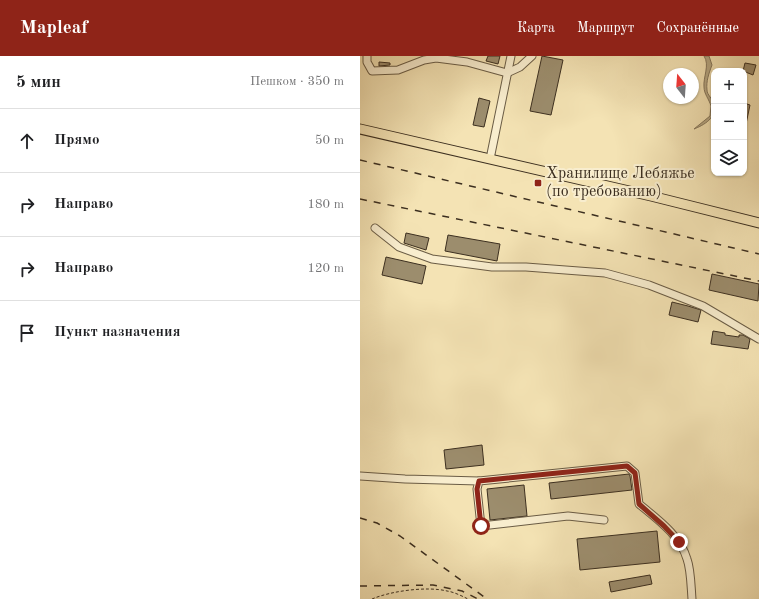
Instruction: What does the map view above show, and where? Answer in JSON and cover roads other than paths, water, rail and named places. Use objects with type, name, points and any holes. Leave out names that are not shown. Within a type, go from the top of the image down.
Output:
[{"type":"main road","points":[[360,129],[651,196],[759,223]]},
{"type":"lane","points":[[367,56],[367,62],[372,72],[398,70],[424,60],[436,58],[467,62],[507,72],[520,67],[532,56]]},
{"type":"lane","points":[[490,159],[511,56]]},
{"type":"lane","points":[[375,228],[399,247],[432,259],[492,268],[526,267],[605,273],[642,283],[703,306],[759,340]]},
{"type":"lane","points":[[360,476],[479,481],[627,466],[635,473],[639,504],[664,526],[679,542],[688,559],[692,599]]},
{"type":"lane","points":[[479,481],[477,489],[481,526],[568,516],[604,520]]},
{"type":"railway","points":[[360,160],[759,254]]},
{"type":"railway","points":[[360,199],[759,281]]},
{"type":"railway","points":[[360,518],[377,523],[400,536],[487,599]]},
{"type":"railway","points":[[360,586],[433,585],[462,591],[478,599]]},
{"type":"place","name":"Хранилище Лебяжье (по требованию)","points":[[538,183]]}]
